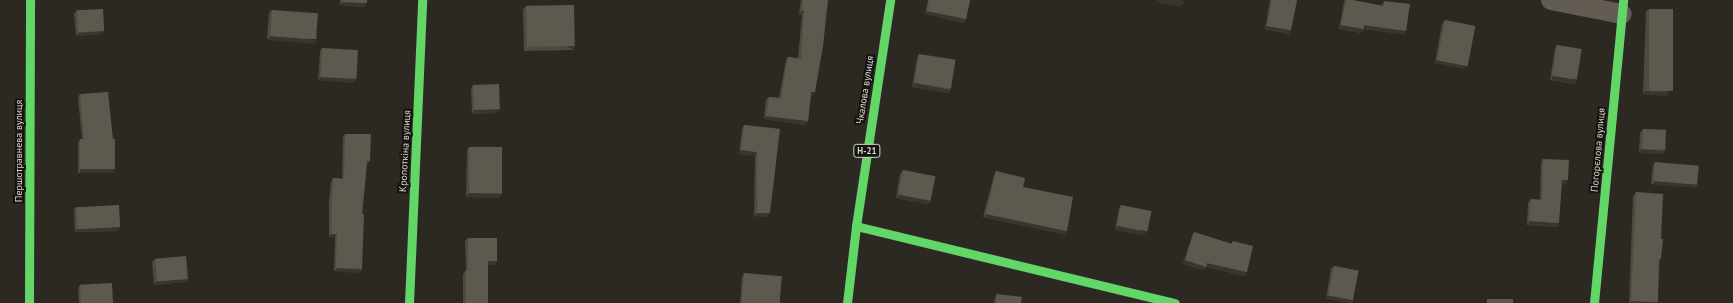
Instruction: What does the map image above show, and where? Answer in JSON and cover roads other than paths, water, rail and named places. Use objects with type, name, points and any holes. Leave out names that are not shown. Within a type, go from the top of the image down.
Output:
[{"type":"street","name":"Першотравнева вулиця","points":[[30,0],[30,303]]},
{"type":"street","name":"Кропоткіна вулиця","points":[[409,303],[422,0]]},
{"type":"street","name":"Чкалова вулиця","points":[[847,303],[856,226],[890,0]]},
{"type":"street","points":[[1551,0],[1622,7]]},
{"type":"street","name":"Погорєлова вулиця","points":[[1594,303],[1622,7]]},
{"type":"street","points":[[856,226],[1175,303]]}]
